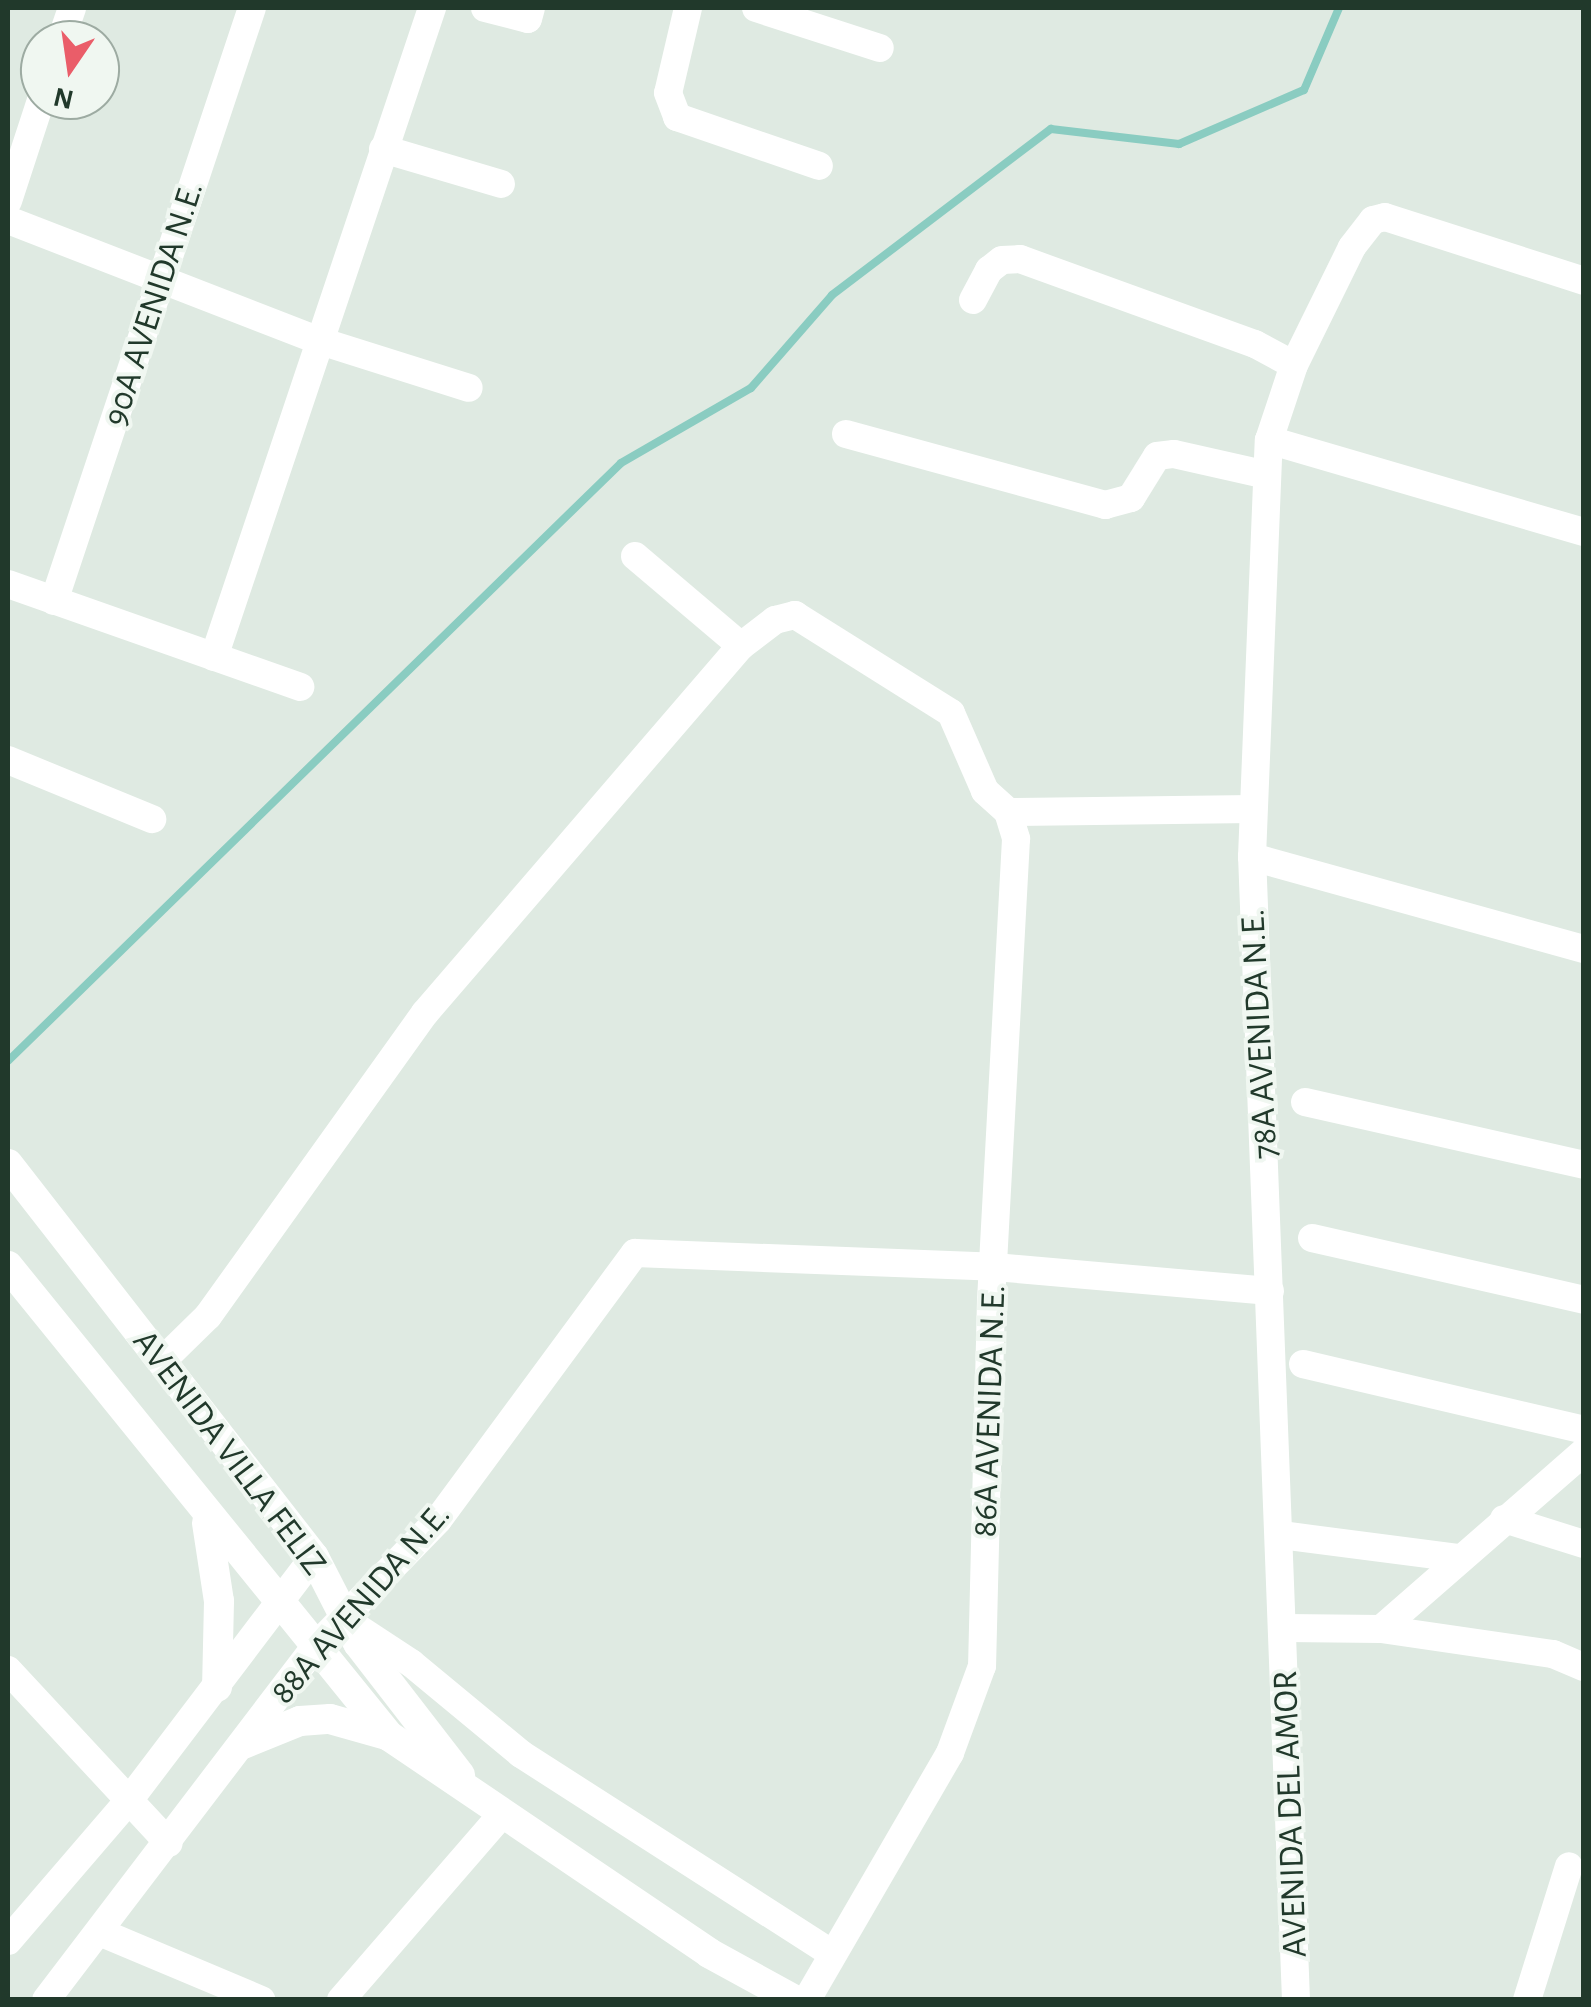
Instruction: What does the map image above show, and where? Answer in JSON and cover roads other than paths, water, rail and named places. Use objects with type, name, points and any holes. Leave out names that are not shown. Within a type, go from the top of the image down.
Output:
[{"type":"street","name":"90A AVENIDA N.E.","points":[[54,601],[252,8]]},
{"type":"street","points":[[214,657],[317,340],[432,8]]},
{"type":"street","points":[[484,8],[528,19],[531,8]]},
{"type":"street","points":[[688,8],[668,93],[676,117],[819,166]]},
{"type":"street","points":[[756,8],[880,48]]},
{"type":"street","points":[[8,201],[34,120]]},
{"type":"street","points":[[383,148],[501,184]]},
{"type":"street","name":"78A AVENIDA N.E.","points":[[1286,1628],[1252,857],[1263,474],[1269,440],[1294,364],[1352,247],[1373,220],[1385,217],[1584,281]]},
{"type":"street","points":[[8,220],[317,340],[469,388]]},
{"type":"street","points":[[973,300],[988,270],[1020,259],[1255,344],[1294,364]]},
{"type":"street","points":[[846,434],[1104,505],[1130,498],[1157,456],[1174,454],[1263,474]]},
{"type":"street","points":[[1269,440],[1581,522]]},
{"type":"street","points":[[635,556],[741,646]]},
{"type":"street","points":[[8,584],[300,687]]},
{"type":"street","points":[[162,1361],[208,1316],[425,1013],[741,646],[775,620],[795,615],[818,624],[952,713],[985,791],[1008,812],[1254,809]]},
{"type":"street","points":[[8,760],[152,819]]},
{"type":"street","name":"86A AVENIDA N.E.","points":[[808,2000],[831,1953],[950,1753],[982,1666],[995,1267],[1016,839],[1008,812]]},
{"type":"street","points":[[1252,857],[1584,950]]},
{"type":"street","points":[[1305,1102],[1584,1165]]},
{"type":"street","name":"AVENIDA VILLA FELIZ","points":[[8,1164],[314,1556],[347,1621],[489,1806]]},
{"type":"street","points":[[1312,1238],[1584,1300]]},
{"type":"street","name":"88A AVENIDA N.E.","points":[[46,2000],[102,1934],[314,1648],[347,1621],[450,1504],[635,1253],[995,1267]]},
{"type":"street","name":"AVENIDA VILLA FELIZ","points":[[8,1266],[206,1516],[389,1736],[710,1953],[794,2000]]},
{"type":"street","points":[[995,1267],[1270,1291]]},
{"type":"street","points":[[1303,1364],[1583,1448]]},
{"type":"street","points":[[1381,1629],[1583,1448]]},
{"type":"street","points":[[206,1516],[220,1601],[217,1688]]},
{"type":"street","points":[[1504,1519],[1584,1544]]},
{"type":"street","points":[[1281,1535],[1458,1558]]},
{"type":"street","name":"88A AVENIDA N.E.","points":[[8,1941],[130,1799],[280,1607],[314,1556]]},
{"type":"street","points":[[347,1621],[411,1664],[520,1754],[831,1953]]},
{"type":"street","points":[[1286,1628],[1381,1629],[1553,1654],[1584,1667]]},
{"type":"street","name":"AVENIDA DEL AMOR","points":[[1286,1628],[1296,2000]]},
{"type":"street","points":[[8,1670],[169,1843]]},
{"type":"street","points":[[243,1744],[270,1730],[315,1720],[389,1736]]},
{"type":"street","points":[[340,2000],[489,1806]]},
{"type":"street","points":[[1528,2000],[1568,1866]]},
{"type":"street","points":[[102,1934],[261,2000]]},
{"type":"waterway","points":[[8,1061],[621,463],[751,388],[832,295],[1051,129],[1179,144],[1304,90],[1339,8]]}]
